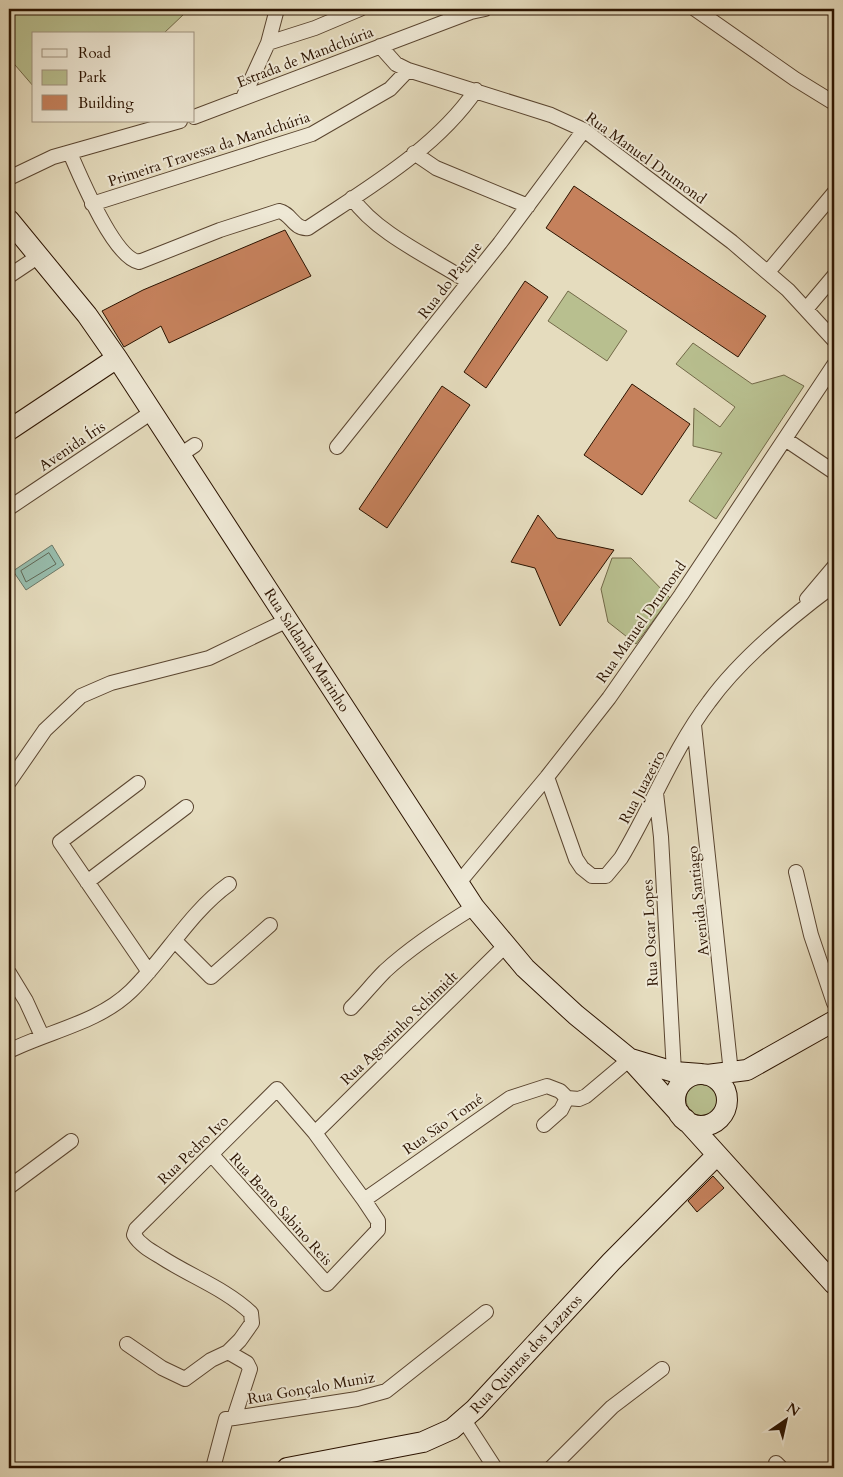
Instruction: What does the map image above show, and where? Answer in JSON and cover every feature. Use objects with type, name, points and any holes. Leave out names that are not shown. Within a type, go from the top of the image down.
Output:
[{"type":"main road","name":"Rua Saldanha Marinho","points":[[9,220],[87,315],[152,412],[188,450],[288,620],[457,885],[474,907],[505,946],[548,990],[682,1117],[834,1284]]},
{"type":"main road","points":[[9,430],[117,358]]},
{"type":"main road","points":[[716,1156],[723,1113],[739,1071],[834,1020]]},
{"type":"main road","name":"Rua Saldanha Marinho","points":[[624,1063],[674,1072],[704,1074],[739,1071]]},
{"type":"main road","points":[[704,1074],[720,1082],[724,1088],[727,1103],[723,1113],[711,1124],[704,1125],[690,1123],[682,1117],[676,1099],[681,1085],[686,1079],[704,1074]]},
{"type":"main road","name":"Rua Quintas dos Lazaros","points":[[287,1468],[423,1442],[439,1436],[464,1420],[611,1262],[716,1156]]},
{"type":"street","points":[[243,98],[268,43],[277,9]]},
{"type":"street","points":[[268,43],[315,28],[360,9]]},
{"type":"street","name":"Estrada de Mandchúria","points":[[195,117],[316,72],[471,10],[485,9]]},
{"type":"street","points":[[695,9],[795,80],[834,103]]},
{"type":"street","name":"Rua Manuel Drumond","points":[[380,46],[396,64],[408,70],[551,115],[584,130],[732,242],[768,272],[807,308],[834,340]]},
{"type":"street","name":"Primeira Travessa da Mandchúria","points":[[92,204],[312,134],[390,89],[408,70]]},
{"type":"street","points":[[70,153],[92,204],[130,258],[139,262],[220,230],[278,211],[284,212],[300,227],[308,228],[384,178],[450,122],[476,90]]},
{"type":"street","points":[[9,178],[36,164],[177,122]]},
{"type":"street","name":"Rua do Parque","points":[[337,447],[469,282],[584,130]]},
{"type":"street","points":[[414,153],[436,168],[528,206]]},
{"type":"street","points":[[768,272],[834,193]]},
{"type":"street","points":[[352,198],[360,210],[378,226],[469,282]]},
{"type":"street","points":[[9,276],[39,256]]},
{"type":"street","points":[[807,308],[834,276]]},
{"type":"street","name":"Rua Manuel Drumond","points":[[457,885],[547,777],[636,659],[834,365]]},
{"type":"street","name":"Avenida Íris","points":[[9,508],[152,412]]},
{"type":"street","points":[[785,439],[834,472]]},
{"type":"street","name":"Rua Juazeiro","points":[[547,777],[576,859],[585,872],[599,878],[606,876],[615,867],[694,725],[722,685],[789,620],[834,567]]},
{"type":"street","name":"Rua Juazeiro","points":[[789,620],[834,586]]},
{"type":"street","points":[[9,782],[45,730],[81,696],[110,683],[209,658],[288,620]]},
{"type":"street","name":"Avenida Santiago","points":[[694,725],[739,1071]]},
{"type":"street","points":[[138,783],[60,842],[149,972]]},
{"type":"street","name":"Rua Oscar Lopes","points":[[656,793],[661,838],[674,1072]]},
{"type":"street","points":[[87,882],[186,807]]},
{"type":"street","points":[[796,872],[811,934],[834,1003]]},
{"type":"street","points":[[9,1051],[42,1036],[74,1026],[113,1006],[149,972],[206,902],[229,884]]},
{"type":"street","points":[[351,1008],[386,970],[405,954],[431,934],[474,907]]},
{"type":"street","points":[[175,941],[211,977],[270,925]]},
{"type":"street","name":"Rua Agostinho Schimidt","points":[[315,1133],[505,946]]},
{"type":"street","points":[[9,973],[26,1001],[42,1036]]},
{"type":"street","points":[[544,1125],[561,1110],[567,1098],[579,1099],[586,1096],[624,1063]]},
{"type":"street","name":"Rua Sāo Tomé","points":[[364,1200],[510,1098],[547,1086],[560,1091],[567,1098]]},
{"type":"street","name":"Rua Pedro Ivo","points":[[228,1352],[240,1340],[252,1323],[251,1313],[238,1301],[186,1273],[143,1246],[134,1235],[136,1229],[277,1089],[315,1133]]},
{"type":"street","points":[[315,1133],[364,1200]]},
{"type":"street","points":[[9,1187],[72,1141]]},
{"type":"street","name":"Rua Bento Sabino Reis","points":[[212,1155],[327,1284],[378,1230],[378,1221],[364,1200]]},
{"type":"street","name":"Rua Gonçalo Muniz","points":[[234,1418],[357,1399],[386,1391],[486,1312]]},
{"type":"street","points":[[128,1344],[162,1368],[185,1379],[210,1360],[228,1352],[248,1363],[250,1369],[234,1418],[226,1420],[213,1468]]},
{"type":"street","points":[[551,1468],[612,1407],[662,1369]]},
{"type":"street","points":[[464,1420],[495,1468]]},
{"type":"green space","points":[[9,9],[180,9],[184,14],[165,32],[32,32],[32,85],[9,58]]},
{"type":"green space","points":[[568,291],[627,331],[607,361],[548,321]]},
{"type":"green space","points":[[693,343],[752,384],[784,375],[804,386],[716,519],[689,501],[722,453],[693,446],[694,408],[720,427],[735,407],[676,364]]},
{"type":"green space","points":[[612,558],[631,558],[670,598],[636,644],[608,622],[601,589]]},
{"type":"green space","points":[[703,1082],[710,1083],[715,1087],[719,1092],[719,1106],[715,1111],[710,1115],[703,1116],[696,1115],[691,1111],[687,1106],[686,1099],[687,1092],[691,1087],[696,1083]]},
{"type":"water","points":[[52,545],[64,565],[26,590],[13,571]]},
{"type":"building","points":[[574,186],[766,316],[738,357],[546,228]]},
{"type":"building","points":[[285,230],[311,276],[169,343],[161,326],[124,347],[102,311],[143,290]]},
{"type":"building","points":[[525,281],[548,297],[486,388],[464,372]]},
{"type":"building","points":[[632,384],[690,424],[642,495],[584,455]]},
{"type":"building","points":[[442,386],[470,405],[387,528],[359,509]]},
{"type":"building","points":[[538,515],[557,538],[614,550],[560,626],[535,568],[511,562]]},
{"type":"building","points":[[713,1176],[724,1188],[697,1212],[688,1201]]}]
